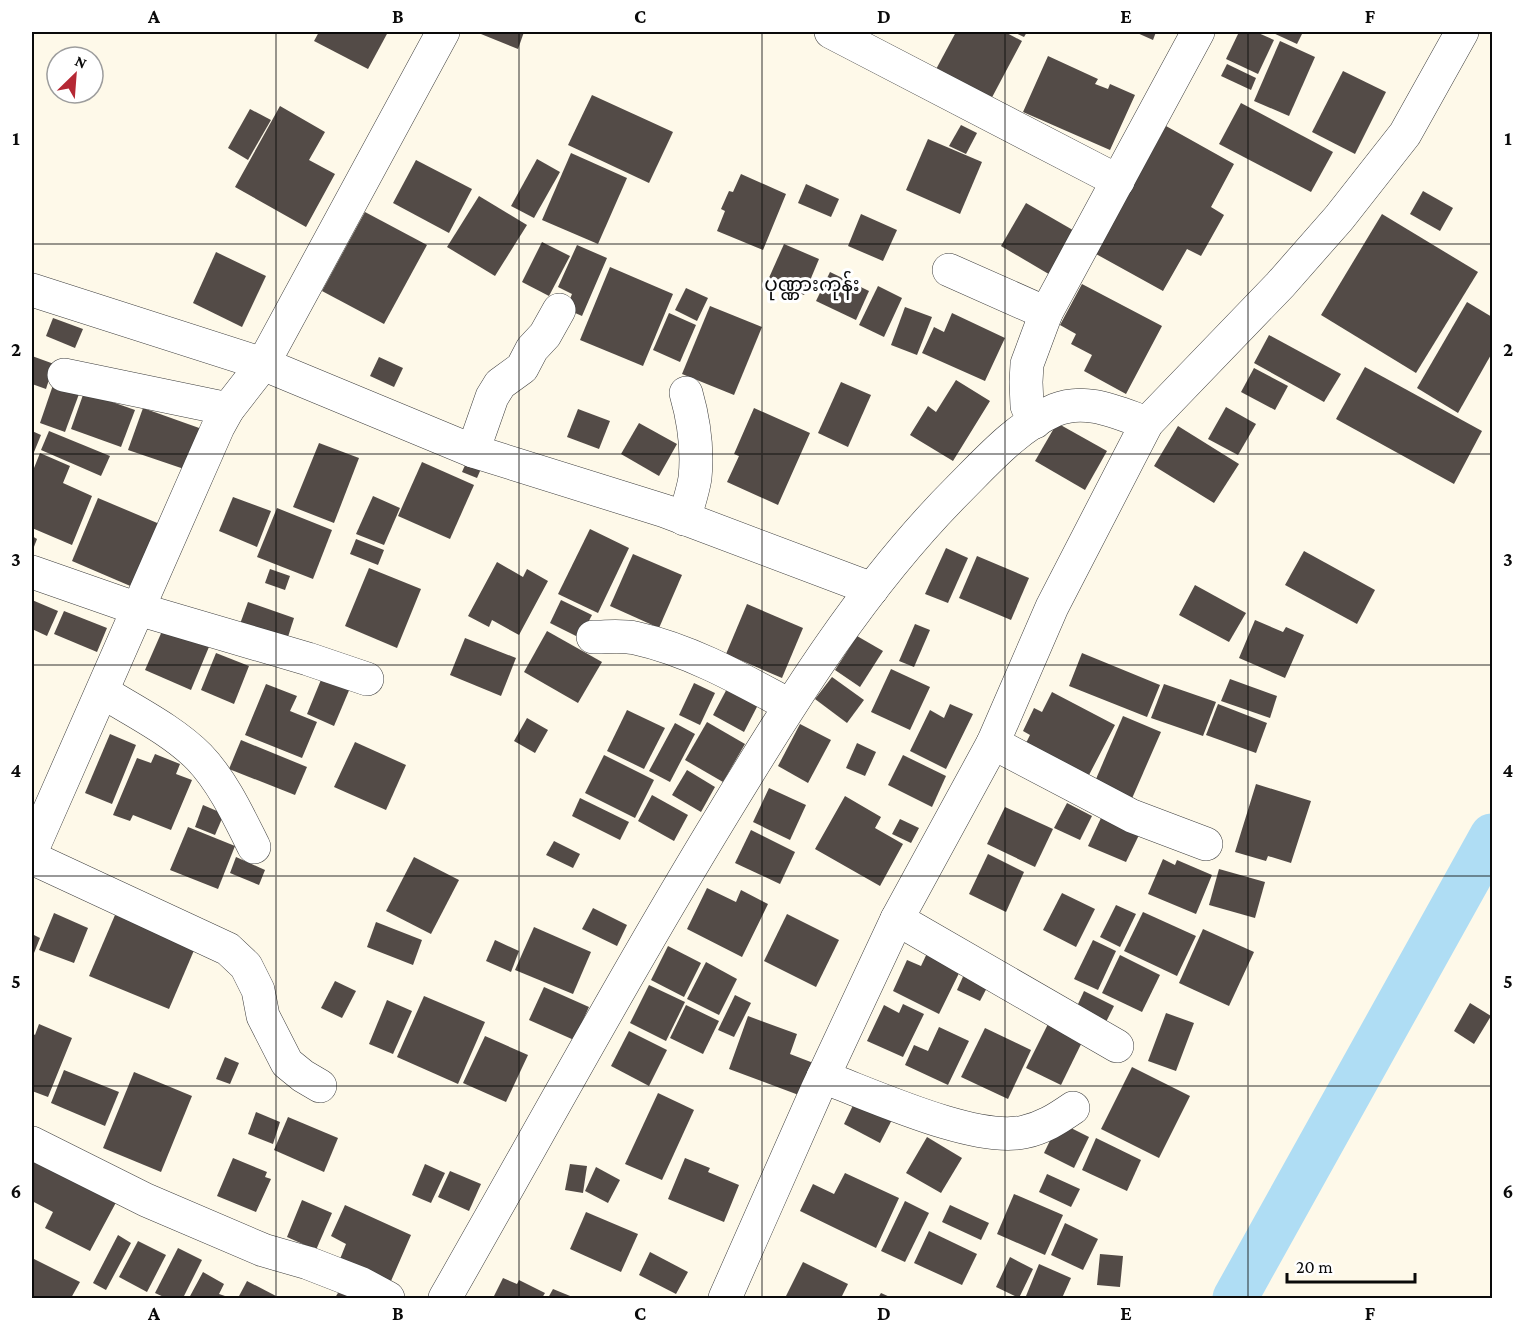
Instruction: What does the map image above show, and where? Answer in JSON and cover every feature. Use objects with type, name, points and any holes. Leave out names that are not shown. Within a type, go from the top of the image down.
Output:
[{"type":"street","points":[[320,1086],[287,1063],[263,1016],[258,990],[246,966],[228,949],[33,846],[218,427],[263,364],[443,32]]},
{"type":"street","points":[[831,32],[1118,181]]},
{"type":"street","points":[[1035,422],[1027,406],[1027,364],[1046,314],[1198,32]]},
{"type":"street","points":[[725,1299],[823,1077],[897,919],[993,742],[1052,607],[1147,423],[1280,285],[1346,210],[1405,134],[1462,32]]},
{"type":"street","points":[[949,270],[1046,314]]},
{"type":"street","points":[[32,290],[263,364],[473,451],[684,519],[872,589]]},
{"type":"street","points":[[473,451],[492,397],[500,384],[522,368],[559,310]]},
{"type":"street","points":[[64,375],[228,410]]},
{"type":"street","points":[[684,519],[695,478],[696,445],[693,419],[686,393]]},
{"type":"street","points":[[445,1299],[691,866],[789,705],[816,664],[872,589],[926,522],[1007,441],[1035,422],[1057,410],[1076,405],[1103,408],[1147,423]]},
{"type":"street","points":[[32,572],[138,609],[308,659],[367,679]]},
{"type":"street","points":[[593,637],[633,638],[671,649],[732,674],[789,705]]},
{"type":"street","points":[[102,692],[168,732],[199,757],[220,785],[255,848]]},
{"type":"street","points":[[993,742],[1132,816],[1206,844]]},
{"type":"street","points":[[897,919],[1117,1046]]},
{"type":"street","points":[[823,1077],[936,1120],[1000,1133],[1022,1132],[1048,1125],[1074,1108]]},
{"type":"street","points":[[32,1143],[146,1200],[263,1250],[308,1263],[362,1284],[388,1299]]},
{"type":"building","points":[[319,32],[388,32],[368,69],[314,41]]},
{"type":"building","points":[[476,32],[524,32],[518,49]]},
{"type":"building","points":[[956,32],[1005,32],[1022,41],[989,103],[934,73]]},
{"type":"building","points":[[1013,32],[1027,32],[1024,37]]},
{"type":"building","points":[[1135,32],[1156,32],[1153,40]]},
{"type":"building","points":[[1239,32],[1256,32],[1274,40],[1258,74],[1226,59]]},
{"type":"building","points":[[1271,32],[1303,32],[1297,44]]},
{"type":"building","points":[[1280,41],[1315,57],[1289,116],[1254,101]]},
{"type":"building","points":[[1048,56],[1098,79],[1095,84],[1108,89],[1110,84],[1135,95],[1110,150],[1023,112]]},
{"type":"building","points":[[1227,64],[1256,78],[1251,90],[1221,76]]},
{"type":"building","points":[[1343,71],[1386,92],[1355,154],[1312,132]]},
{"type":"building","points":[[592,95],[673,132],[649,183],[568,145]]},
{"type":"building","points":[[1241,103],[1333,152],[1311,192],[1219,144]]},
{"type":"building","points":[[280,106],[325,132],[309,160],[335,174],[306,227],[235,187]]},
{"type":"building","points":[[250,109],[271,120],[248,160],[228,148]]},
{"type":"building","points":[[961,125],[977,133],[966,154],[949,146]]},
{"type":"building","points":[[1166,126],[1234,164],[1211,207],[1224,215],[1201,256],[1187,249],[1163,291],[1096,254]]},
{"type":"building","points":[[928,139],[982,162],[960,214],[906,190]]},
{"type":"building","points":[[571,153],[627,178],[598,244],[542,220]]},
{"type":"building","points":[[537,159],[560,172],[534,218],[511,206]]},
{"type":"building","points":[[416,160],[472,189],[449,233],[393,203]]},
{"type":"building","points":[[741,174],[786,194],[763,250],[717,231],[725,211],[721,209],[729,191],[733,192]]},
{"type":"building","points":[[806,184],[839,199],[831,217],[798,203]]},
{"type":"building","points":[[1423,191],[1453,208],[1440,231],[1410,214]]},
{"type":"building","points":[[479,196],[527,225],[495,276],[447,247]]},
{"type":"building","points":[[1026,203],[1078,233],[1052,276],[1001,246]]},
{"type":"building","points":[[365,212],[427,245],[384,324],[322,291]]},
{"type":"building","points":[[861,214],[897,230],[883,261],[848,246]]},
{"type":"building","points":[[1382,214],[1478,272],[1416,373],[1321,315]]},
{"type":"building","points":[[542,242],[570,256],[549,296],[522,282]]},
{"type":"building","points":[[784,244],[819,259],[804,295],[768,280]]},
{"type":"building","points":[[577,245],[607,258],[582,316],[566,309],[572,294],[558,287]]},
{"type":"building","points":[[216,252],[266,276],[242,327],[193,303]]},
{"type":"building","points":[[610,267],[673,294],[643,366],[580,340]]},
{"type":"building","points":[[830,272],[869,291],[856,320],[816,301]]},
{"type":"building","points":[[1082,284],[1162,326],[1126,394],[1084,371],[1092,355],[1071,344],[1076,334],[1060,325]]},
{"type":"building","points":[[878,286],[902,298],[884,337],[859,325]]},
{"type":"building","points":[[686,288],[708,298],[697,321],[675,310]]},
{"type":"building","points":[[1467,302],[1492,317],[1492,353],[1458,413],[1417,388]]},
{"type":"building","points":[[710,306],[762,327],[734,395],[682,374]]},
{"type":"building","points":[[905,307],[932,317],[917,355],[891,345]]},
{"type":"building","points":[[669,313],[696,325],[680,362],[653,350]]},
{"type":"building","points":[[952,313],[1005,338],[985,381],[922,353],[934,327],[944,332]]},
{"type":"building","points":[[53,318],[83,329],[75,348],[46,336]]},
{"type":"building","points":[[1269,335],[1341,374],[1324,402],[1254,363]]},
{"type":"building","points":[[32,356],[54,364],[46,389],[32,384]]},
{"type":"building","points":[[379,357],[403,368],[394,387],[370,376]]},
{"type":"building","points":[[1365,367],[1482,431],[1454,484],[1336,419]]},
{"type":"building","points":[[1254,368],[1288,386],[1275,410],[1241,392]]},
{"type":"building","points":[[956,380],[990,401],[953,461],[910,435],[928,406],[936,412]]},
{"type":"building","points":[[841,382],[871,395],[848,447],[818,433]]},
{"type":"building","points":[[53,385],[79,394],[65,432],[40,423]]},
{"type":"building","points":[[84,392],[135,410],[121,447],[71,429]]},
{"type":"building","points":[[1226,407],[1256,424],[1238,455],[1208,439]]},
{"type":"building","points":[[143,408],[202,429],[187,470],[128,450]]},
{"type":"building","points":[[754,408],[810,433],[778,505],[727,482],[739,456],[734,454]]},
{"type":"building","points":[[578,409],[610,421],[599,449],[567,437]]},
{"type":"building","points":[[639,423],[677,444],[659,476],[621,454]]},
{"type":"building","points":[[1057,423],[1107,451],[1085,490],[1035,461]]},
{"type":"building","points":[[1178,426],[1239,464],[1214,503],[1154,466]]},
{"type":"building","points":[[32,431],[41,435],[32,457]]},
{"type":"building","points":[[49,431],[110,456],[101,476],[41,450]]},
{"type":"building","points":[[319,443],[359,458],[334,523],[293,507]]},
{"type":"building","points":[[40,453],[70,466],[63,483],[92,496],[72,545],[32,528],[32,473]]},
{"type":"building","points":[[469,456],[484,462],[477,478],[462,472]]},
{"type":"building","points":[[422,462],[474,485],[450,539],[398,516]]},
{"type":"building","points":[[373,496],[400,508],[384,545],[356,534]]},
{"type":"building","points":[[233,497],[271,511],[257,547],[219,531]]},
{"type":"building","points":[[98,498],[162,525],[135,588],[72,561]]},
{"type":"building","points":[[277,508],[332,530],[313,579],[257,557]]},
{"type":"building","points":[[590,529],[629,548],[598,613],[558,594]]},
{"type":"building","points":[[32,536],[37,539],[32,552]]},
{"type":"building","points":[[356,539],[384,550],[378,565],[350,554]]},
{"type":"building","points":[[946,548],[968,558],[948,603],[925,594]]},
{"type":"building","points":[[1304,551],[1375,590],[1357,624],[1285,585]]},
{"type":"building","points":[[633,554],[682,575],[659,628],[610,606]]},
{"type":"building","points":[[977,556],[1029,578],[1011,620],[959,598]]},
{"type":"building","points":[[497,562],[523,577],[527,569],[548,581],[519,635],[492,620],[489,627],[468,616]]},
{"type":"building","points":[[369,568],[421,589],[397,648],[345,626]]},
{"type":"building","points":[[270,569],[290,576],[285,590],[265,583]]},
{"type":"building","points":[[1195,585],[1246,613],[1229,642],[1179,615]]},
{"type":"building","points":[[32,600],[58,611],[47,636],[32,629]]},
{"type":"building","points":[[561,600],[592,615],[580,638],[550,623]]},
{"type":"building","points":[[248,602],[294,618],[287,640],[240,624]]},
{"type":"building","points":[[747,604],[803,628],[782,678],[726,654]]},
{"type":"building","points":[[64,611],[107,628],[97,652],[54,634]]},
{"type":"building","points":[[1255,620],[1283,632],[1286,627],[1304,635],[1285,678],[1239,658]]},
{"type":"building","points":[[166,622],[211,642],[191,690],[145,670]]},
{"type":"building","points":[[915,624],[930,630],[914,667],[899,661]]},
{"type":"building","points":[[547,631],[602,662],[578,703],[524,672]]},
{"type":"building","points":[[857,636],[883,651],[860,687],[835,670]]},
{"type":"building","points":[[465,638],[516,658],[501,696],[450,675]]},
{"type":"building","points":[[216,653],[249,666],[234,704],[201,690]]},
{"type":"building","points":[[1082,653],[1160,685],[1147,717],[1069,686]]},
{"type":"building","points":[[891,669],[930,687],[910,730],[871,712]]},
{"type":"building","points":[[325,670],[353,681],[334,726],[307,714]]},
{"type":"building","points":[[832,677],[864,700],[847,723],[815,699]]},
{"type":"building","points":[[1230,679],[1277,696],[1270,718],[1221,701]]},
{"type":"building","points":[[694,683],[715,693],[700,725],[679,715]]},
{"type":"building","points":[[730,683],[761,699],[744,732],[713,715]]},
{"type":"building","points":[[266,684],[297,696],[290,711],[317,722],[302,758],[245,735]]},
{"type":"building","points":[[1164,684],[1216,702],[1203,736],[1151,718]]},
{"type":"building","points":[[1052,692],[1115,725],[1089,775],[1026,743],[1030,735],[1023,731],[1034,708],[1042,712]]},
{"type":"building","points":[[950,704],[973,714],[946,769],[910,751],[930,710],[944,718]]},
{"type":"building","points":[[1218,704],[1267,723],[1256,753],[1206,735]]},
{"type":"building","points":[[627,710],[665,728],[644,769],[607,751]]},
{"type":"building","points":[[1123,716],[1161,732],[1130,803],[1093,786]]},
{"type":"building","points":[[527,718],[548,730],[535,753],[514,741]]},
{"type":"building","points":[[707,722],[745,744],[723,782],[685,760]]},
{"type":"building","points":[[675,723],[695,734],[670,782],[649,771]]},
{"type":"building","points":[[800,724],[831,740],[808,783],[778,766]]},
{"type":"building","points":[[110,734],[136,745],[112,804],[85,793]]},
{"type":"building","points":[[241,740],[307,767],[295,795],[229,769]]},
{"type":"building","points":[[355,742],[406,765],[386,810],[334,787]]},
{"type":"building","points":[[857,743],[876,752],[865,776],[846,768]]},
{"type":"building","points":[[155,754],[180,764],[176,774],[192,780],[171,830],[133,815],[130,821],[113,815],[137,758],[151,763]]},
{"type":"building","points":[[604,755],[654,780],[635,818],[585,793]]},
{"type":"building","points":[[903,755],[946,776],[932,807],[888,785]]},
{"type":"building","points":[[687,770],[715,787],[701,812],[672,795]]},
{"type":"building","points":[[1256,784],[1311,801],[1291,863],[1268,856],[1266,861],[1235,852]]},
{"type":"building","points":[[769,788],[806,805],[790,840],[753,822]]},
{"type":"building","points":[[652,795],[688,815],[674,841],[638,821]]},
{"type":"building","points":[[845,796],[881,817],[875,828],[903,844],[880,886],[815,849]]},
{"type":"building","points":[[580,798],[629,822],[620,840],[572,816]]},
{"type":"building","points":[[1067,803],[1092,816],[1080,840],[1054,828]]},
{"type":"building","points":[[203,805],[224,814],[215,835],[195,827]]},
{"type":"building","points":[[1005,807],[1053,829],[1035,867],[987,844]]},
{"type":"building","points":[[1101,818],[1139,835],[1126,862],[1088,846]]},
{"type":"building","points":[[900,819],[919,828],[911,843],[892,834]]},
{"type":"building","points":[[188,827],[235,846],[218,889],[170,870]]},
{"type":"building","points":[[751,830],[795,852],[780,884],[735,863]]},
{"type":"building","points":[[554,841],[580,854],[573,868],[546,855]]},
{"type":"building","points":[[988,854],[1024,872],[1006,912],[969,894]]},
{"type":"building","points":[[236,857],[265,870],[259,885],[230,873]]},
{"type":"building","points":[[414,857],[459,880],[431,934],[386,911]]},
{"type":"building","points":[[1163,859],[1175,865],[1177,860],[1212,875],[1196,914],[1148,894]]},
{"type":"building","points":[[1219,869],[1265,882],[1255,918],[1209,905]]},
{"type":"building","points":[[707,888],[736,902],[741,890],[768,904],[742,957],[687,929]]},
{"type":"building","points":[[1062,893],[1095,909],[1076,947],[1043,930]]},
{"type":"building","points":[[1116,905],[1136,914],[1120,947],[1100,937]]},
{"type":"building","points":[[593,908],[627,925],[617,946],[582,929]]},
{"type":"building","points":[[1143,912],[1196,936],[1177,976],[1124,951]]},
{"type":"building","points":[[54,913],[88,928],[74,963],[39,950]]},
{"type":"building","points":[[787,914],[839,940],[816,987],[764,961]]},
{"type":"building","points":[[115,915],[195,948],[169,1009],[89,976]]},
{"type":"building","points":[[376,922],[422,940],[413,965],[367,947]]},
{"type":"building","points":[[534,927],[591,952],[573,994],[515,970]]},
{"type":"building","points":[[1203,929],[1254,952],[1229,1006],[1179,983]]},
{"type":"building","points":[[32,934],[40,938],[32,958]]},
{"type":"building","points":[[495,940],[519,951],[511,972],[486,961]]},
{"type":"building","points":[[1093,940],[1116,951],[1098,990],[1074,979]]},
{"type":"building","points":[[668,946],[701,963],[684,997],[651,980]]},
{"type":"building","points":[[929,949],[963,965],[939,1014],[893,991],[907,960],[921,966]]},
{"type":"building","points":[[1120,955],[1160,975],[1142,1012],[1102,993]]},
{"type":"building","points":[[706,962],[737,979],[719,1015],[687,999]]},
{"type":"building","points":[[966,970],[990,982],[980,1001],[957,990]]},
{"type":"building","points":[[335,981],[356,991],[342,1018],[321,1008]]},
{"type":"building","points":[[649,985],[685,1002],[666,1041],[630,1023]]},
{"type":"building","points":[[544,987],[589,1007],[574,1040],[529,1020]]},
{"type":"building","points":[[1084,991],[1114,1006],[1102,1030],[1073,1015]]},
{"type":"building","points":[[735,995],[751,1003],[734,1037],[718,1030]]},
{"type":"building","points":[[424,996],[485,1022],[458,1084],[397,1057]]},
{"type":"building","points":[[387,1000],[412,1011],[393,1054],[369,1044]]},
{"type":"building","points":[[1470,1003],[1491,1016],[1474,1044],[1454,1031]]},
{"type":"building","points":[[903,1004],[924,1014],[903,1057],[867,1041],[884,1005],[899,1013]]},
{"type":"building","points":[[686,1005],[719,1021],[703,1054],[670,1038]]},
{"type":"building","points":[[1166,1013],[1194,1023],[1176,1071],[1148,1061]]},
{"type":"building","points":[[748,1016],[797,1034],[790,1054],[816,1064],[804,1097],[729,1069]]},
{"type":"building","points":[[1051,1018],[1086,1034],[1061,1085],[1026,1068]]},
{"type":"building","points":[[39,1024],[72,1038],[48,1097],[32,1091],[32,1033],[35,1035]]},
{"type":"building","points":[[939,1027],[969,1041],[948,1085],[905,1065],[914,1045],[928,1051]]},
{"type":"building","points":[[985,1028],[1031,1050],[1008,1099],[961,1077]]},
{"type":"building","points":[[629,1031],[667,1050],[649,1086],[611,1066]]},
{"type":"building","points":[[485,1036],[528,1055],[506,1102],[463,1083]]},
{"type":"building","points":[[225,1057],[239,1063],[230,1084],[216,1079]]},
{"type":"building","points":[[1132,1067],[1190,1096],[1159,1158],[1101,1129]]},
{"type":"building","points":[[64,1070],[119,1092],[105,1126],[51,1103]]},
{"type":"building","points":[[134,1072],[192,1096],[161,1172],[103,1148]]},
{"type":"building","points":[[658,1093],[694,1110],[662,1180],[625,1164]]},
{"type":"building","points":[[859,1093],[896,1112],[880,1143],[844,1124]]},
{"type":"building","points":[[256,1112],[280,1122],[273,1144],[248,1134]]},
{"type":"building","points":[[288,1117],[338,1138],[324,1172],[274,1150]]},
{"type":"building","points":[[1059,1122],[1089,1137],[1074,1168],[1044,1153]]},
{"type":"building","points":[[927,1137],[962,1158],[941,1193],[906,1173]]},
{"type":"building","points":[[1096,1138],[1141,1160],[1127,1191],[1082,1170]]},
{"type":"building","points":[[37,1152],[120,1195],[90,1251],[45,1228],[53,1212],[32,1201],[32,1161]]},
{"type":"building","points":[[233,1158],[267,1172],[265,1177],[271,1179],[256,1212],[217,1196]]},
{"type":"building","points":[[685,1158],[710,1168],[708,1172],[739,1185],[724,1222],[668,1199]]},
{"type":"building","points":[[425,1164],[445,1173],[431,1203],[412,1195]]},
{"type":"building","points":[[570,1164],[587,1166],[583,1193],[565,1190]]},
{"type":"building","points":[[596,1167],[620,1180],[608,1203],[585,1191]]},
{"type":"building","points":[[450,1171],[481,1184],[469,1211],[438,1197]]},
{"type":"building","points":[[845,1173],[899,1198],[876,1248],[800,1211],[813,1184],[834,1194]]},
{"type":"building","points":[[1047,1174],[1080,1189],[1071,1207],[1039,1192]]},
{"type":"building","points":[[1014,1194],[1063,1215],[1045,1255],[997,1234]]},
{"type":"building","points":[[302,1200],[332,1213],[316,1250],[287,1237]]},
{"type":"building","points":[[905,1201],[929,1213],[905,1262],[881,1251]]},
{"type":"building","points":[[345,1205],[411,1235],[391,1281],[340,1259],[346,1244],[331,1236]]},
{"type":"building","points":[[950,1205],[989,1223],[981,1240],[942,1222]]},
{"type":"building","points":[[586,1212],[638,1234],[621,1272],[570,1249]]},
{"type":"building","points":[[1065,1223],[1098,1239],[1083,1270],[1051,1255]]},
{"type":"building","points":[[929,1231],[977,1254],[962,1285],[914,1263]]},
{"type":"building","points":[[118,1235],[131,1243],[106,1290],[93,1283]]},
{"type":"building","points":[[138,1241],[166,1255],[147,1292],[119,1277]]},
{"type":"building","points":[[178,1248],[202,1260],[183,1298],[166,1298],[155,1293]]},
{"type":"building","points":[[650,1252],[688,1272],[676,1294],[639,1275]]},
{"type":"building","points":[[1100,1254],[1123,1256],[1120,1287],[1097,1285]]},
{"type":"building","points":[[1010,1257],[1033,1269],[1019,1298],[996,1287]]},
{"type":"building","points":[[32,1258],[80,1282],[71,1298],[32,1298]]},
{"type":"building","points":[[803,1262],[848,1284],[841,1298],[785,1298]]},
{"type":"building","points":[[1039,1264],[1071,1278],[1062,1298],[1026,1296]]},
{"type":"building","points":[[203,1272],[224,1284],[219,1294],[225,1296],[224,1298],[189,1298]]},
{"type":"building","points":[[503,1278],[517,1284],[519,1280],[545,1293],[542,1298],[493,1298]]},
{"type":"building","points":[[247,1281],[276,1296],[274,1298],[238,1298]]},
{"type":"building","points":[[342,1286],[365,1298],[335,1298]]},
{"type":"building","points":[[553,1289],[575,1298],[548,1298]]},
{"type":"building","points":[[881,1293],[892,1298],[878,1298]]},
{"type":"waterway","points":[[1235,1298],[1492,836]]},
{"type":"district","name":"ပုဏ္ဏားကုန်း","points":[[812,284]]}]
